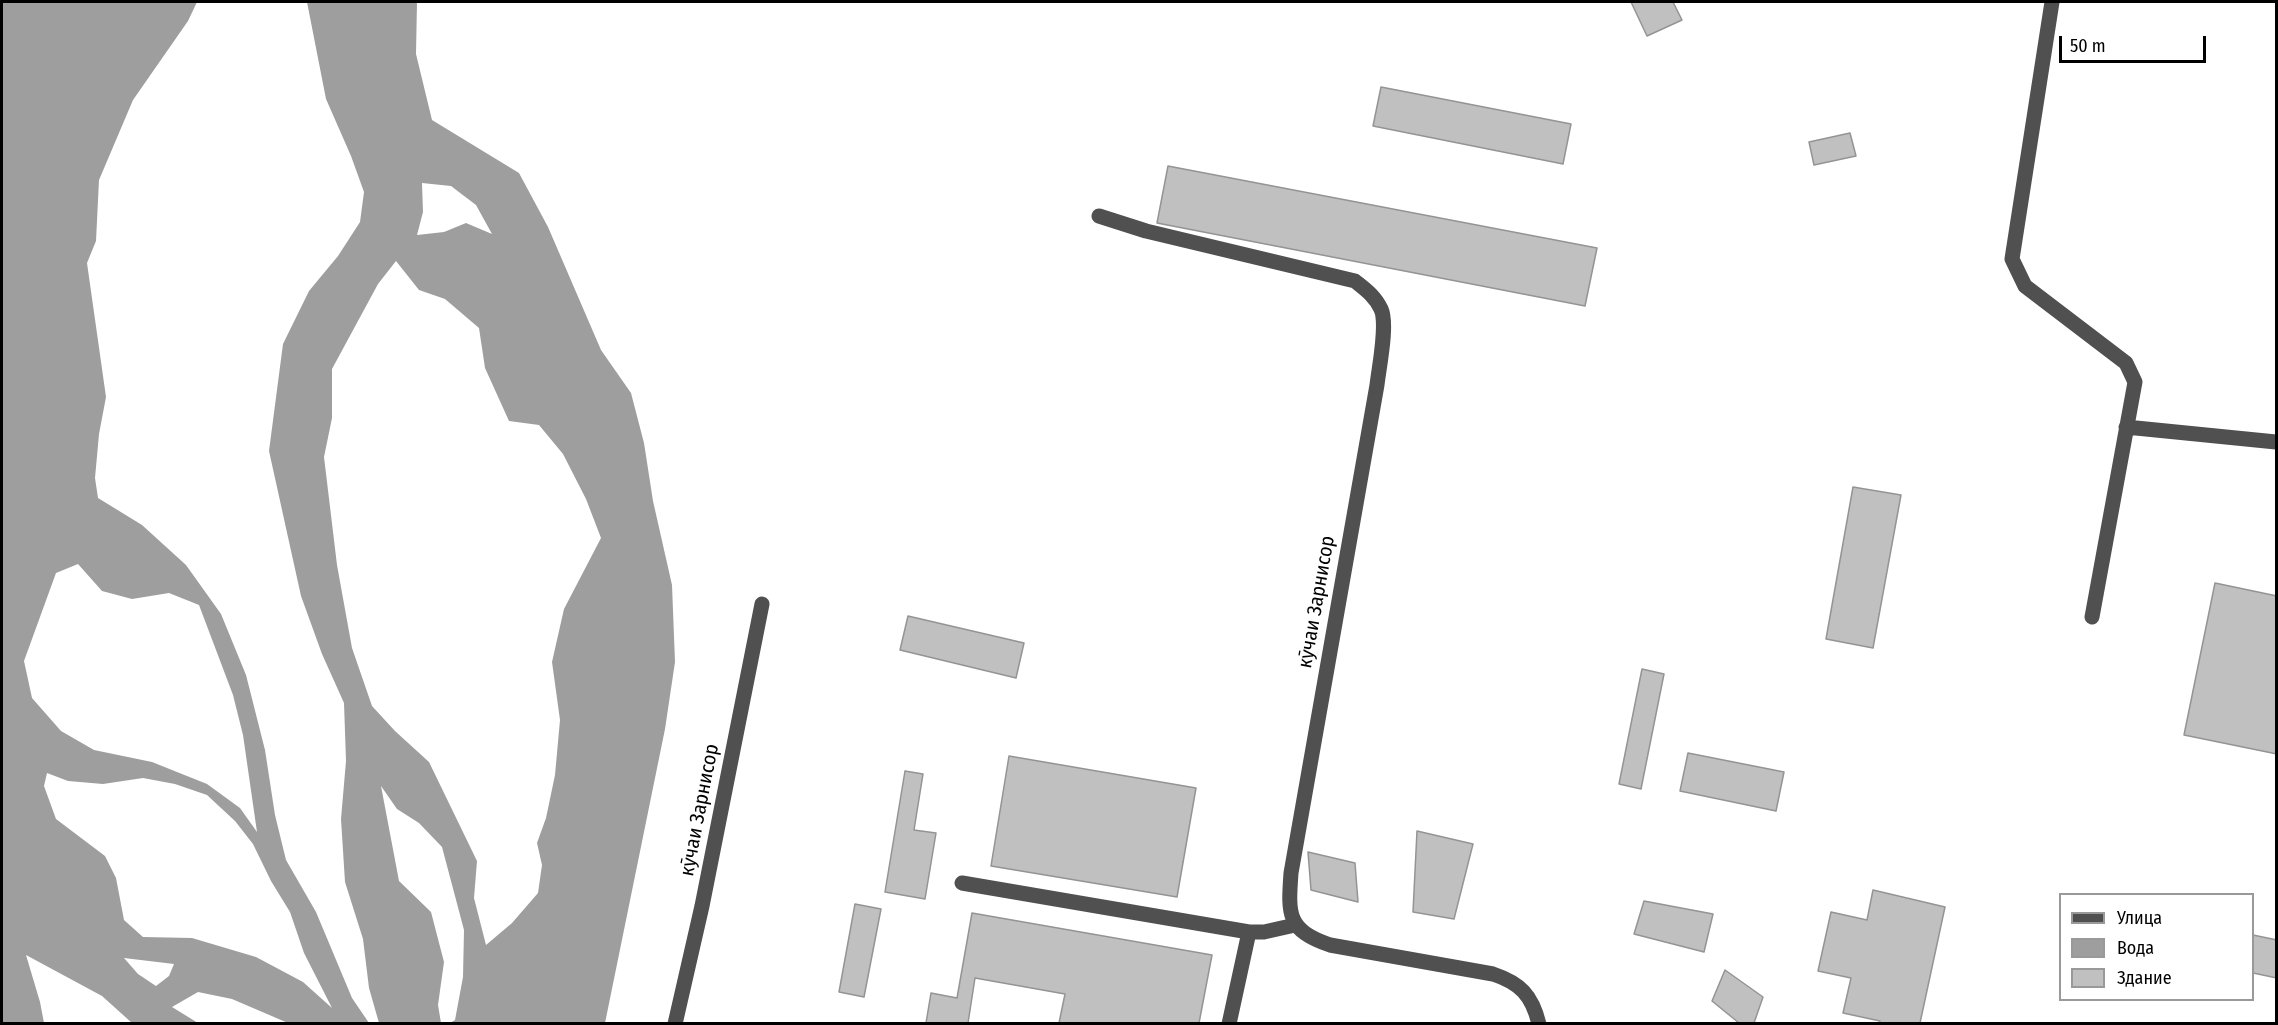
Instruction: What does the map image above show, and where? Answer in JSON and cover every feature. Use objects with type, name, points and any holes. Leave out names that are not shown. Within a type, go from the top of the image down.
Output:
[{"type":"lane","points":[[2052,2],[2012,258],[2025,286],[2126,363],[2135,382],[2091,617]]},
{"type":"lane","name":"кӯчаи Зарнисор","points":[[1099,216],[1146,231],[1355,281],[1370,292],[1382,310],[1383,334],[1377,385],[1291,873],[1289,903],[1294,925]]},
{"type":"lane","points":[[2126,427],[2277,442]]},
{"type":"lane","name":"кӯчаи Зарнисор","points":[[675,1023],[702,906],[762,604]]},
{"type":"lane","points":[[962,883],[1249,932],[1264,932],[1294,925],[1308,937],[1330,945],[1493,974],[1512,980],[1526,993],[1539,1023]]},
{"type":"lane","points":[[1229,1023],[1249,932]]},
{"type":"water","points":[[2,2],[197,2],[188,21],[133,100],[99,180],[96,241],[87,263],[106,397],[99,434],[95,478],[98,498],[142,525],[186,565],[221,614],[246,675],[265,750],[275,815],[286,860],[316,912],[352,998],[369,1023],[288,1023],[232,999],[198,992],[172,1007],[198,1023],[132,1023],[102,996],[26,955],[44,1023],[2,1023]],"holes":[[[78,564],[102,591],[132,599],[169,593],[199,605],[233,695],[243,735],[257,832],[240,808],[207,784],[152,762],[94,750],[61,731],[32,698],[24,661],[56,573]],[[47,773],[68,781],[103,784],[143,778],[175,784],[207,795],[235,821],[253,844],[271,881],[290,912],[304,953],[332,1008],[303,982],[256,957],[192,938],[143,937],[124,920],[116,878],[105,856],[56,819],[44,786]],[[124,958],[174,964],[169,976],[156,986],[138,974]]]},
{"type":"water","points":[[307,2],[417,2],[416,54],[432,120],[519,173],[548,227],[601,350],[631,393],[644,443],[653,501],[672,585],[675,662],[665,729],[605,1023],[450,1023],[455,1020],[463,977],[464,930],[442,847],[419,823],[397,809],[381,786],[399,881],[431,912],[444,962],[438,1005],[441,1023],[379,1023],[369,988],[363,939],[345,882],[341,819],[346,761],[344,703],[322,654],[301,596],[269,451],[283,344],[309,291],[338,256],[360,222],[364,192],[326,99]],"holes":[[[422,183],[451,186],[476,205],[492,234],[466,223],[444,232],[417,235],[423,212]],[[396,261],[419,290],[445,299],[479,328],[485,368],[509,421],[539,425],[563,454],[586,499],[601,538],[564,609],[552,662],[560,720],[555,775],[546,818],[537,843],[542,865],[538,893],[512,923],[486,945],[474,898],[477,861],[429,762],[372,706],[352,648],[337,565],[324,457],[332,418],[332,369],[378,284]]]},
{"type":"building","points":[[1631,2],[1673,2],[1682,20],[1647,36]]},
{"type":"building","points":[[1381,87],[1571,124],[1563,164],[1373,126]]},
{"type":"building","points":[[1850,133],[1856,156],[1814,165],[1809,142]]},
{"type":"building","points":[[1168,166],[1597,248],[1585,306],[1157,223]]},
{"type":"building","points":[[1853,487],[1901,495],[1873,648],[1826,639]]},
{"type":"building","points":[[2215,583],[2277,596],[2277,754],[2184,735]]},
{"type":"building","points":[[908,616],[1024,643],[1016,678],[900,650]]},
{"type":"building","points":[[1642,669],[1664,674],[1641,789],[1619,784]]},
{"type":"building","points":[[1688,753],[1784,772],[1776,811],[1680,791]]},
{"type":"building","points":[[1009,756],[1196,788],[1177,897],[991,866]]},
{"type":"building","points":[[905,771],[923,774],[914,830],[936,833],[925,899],[885,892]]},
{"type":"building","points":[[1417,831],[1473,844],[1454,919],[1413,912]]},
{"type":"building","points":[[1308,852],[1355,863],[1358,902],[1311,890]]},
{"type":"building","points":[[1873,890],[1945,907],[1920,1023],[1879,1023],[1880,1021],[1843,1013],[1851,978],[1818,971],[1831,912],[1867,920]]},
{"type":"building","points":[[1644,901],[1713,914],[1704,952],[1634,934]]},
{"type":"building","points":[[855,904],[881,909],[864,997],[839,992]]},
{"type":"building","points":[[972,913],[1212,955],[1199,1023],[1059,1023],[1065,994],[975,978],[968,1023],[926,1023],[931,993],[957,998]]},
{"type":"building","points":[[2254,935],[2277,940],[2277,978],[2254,973]]},
{"type":"building","points":[[1725,970],[1763,997],[1754,1023],[1739,1023],[1712,1001]]}]
